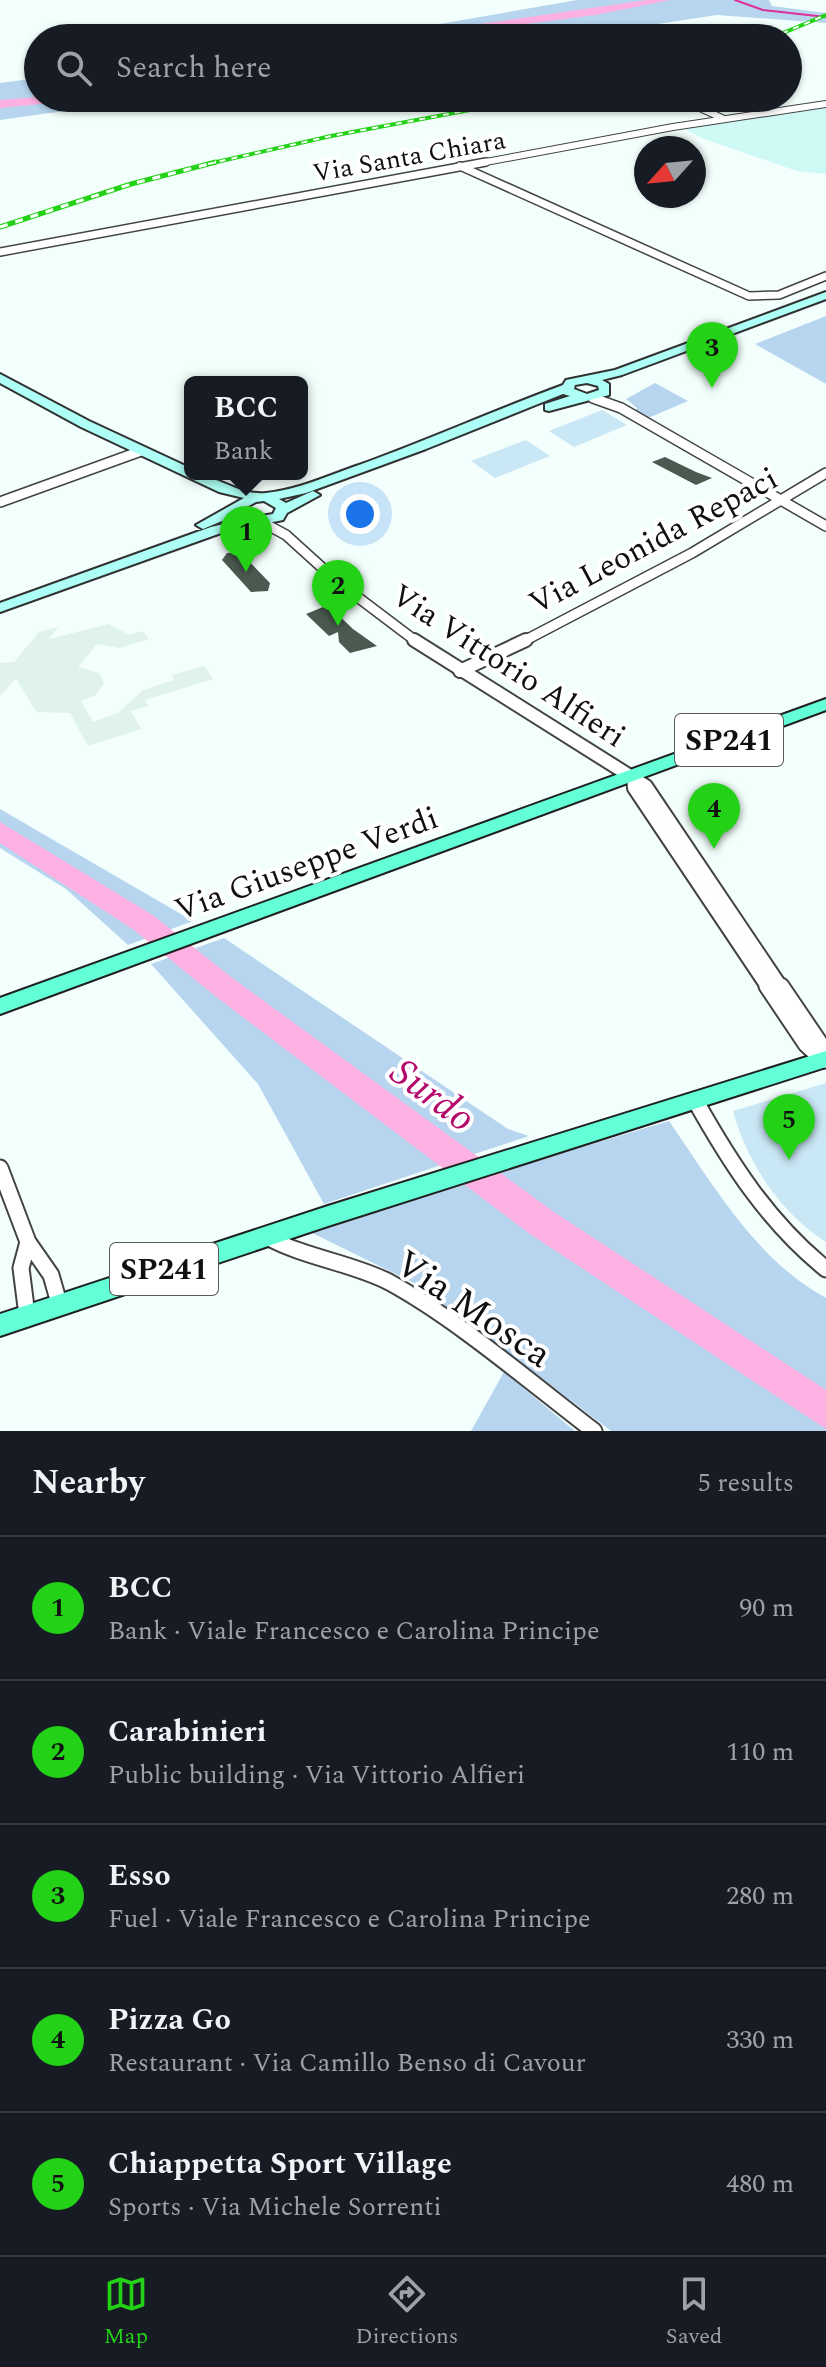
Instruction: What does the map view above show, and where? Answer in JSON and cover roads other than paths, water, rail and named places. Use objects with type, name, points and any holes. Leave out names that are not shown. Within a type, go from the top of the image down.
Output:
[{"type":"main road","name":"SP241","points":[[633,776],[826,704]]},
{"type":"main road","name":"Via Giuseppe Verdi","points":[[0,1006],[633,776]]},
{"type":"main road","name":"SP241","points":[[0,1325],[328,1216],[825,1060]]},
{"type":"street","name":"Via Santa Chiara","points":[[802,108],[826,104]]},
{"type":"street","points":[[710,112],[723,118]]},
{"type":"street","name":"Via Santa Chiara","points":[[0,252],[723,118],[772,112]]},
{"type":"street","points":[[460,166],[749,296],[779,295],[826,276]]},
{"type":"street","points":[[0,598],[208,524],[264,497],[301,490],[545,400],[570,383],[618,373],[826,295]]},
{"type":"street","points":[[0,608],[216,530],[273,519],[309,496],[586,398],[627,378],[826,303]]},
{"type":"street","points":[[0,378],[184,471]]},
{"type":"street","points":[[587,379],[603,384],[621,408]]},
{"type":"street","points":[[566,388],[586,398],[621,408],[826,526]]},
{"type":"street","points":[[0,502],[141,451]]},
{"type":"street","name":"Via Leonida Repaci","points":[[460,671],[783,501],[826,473]]},
{"type":"street","points":[[204,480],[224,489],[264,497],[281,504],[286,535]]},
{"type":"street","points":[[224,489],[241,516],[256,521]]},
{"type":"street","name":"Via Vittorio Alfieri","points":[[256,521],[286,535],[377,614],[460,671],[633,776]]},
{"type":"street","points":[[633,776],[634,788],[669,829],[806,1044],[825,1060]]},
{"type":"street","points":[[695,1100],[763,1211],[803,1252],[826,1269]]},
{"type":"street","points":[[0,1168],[28,1242],[51,1275],[59,1303]]},
{"type":"street","name":"Via Mosca","points":[[267,1236],[295,1252],[387,1281],[477,1342],[594,1431]]},
{"type":"street","points":[[27,1315],[21,1268],[28,1242]]},
{"type":"waterway","points":[[500,24],[665,0]]},
{"type":"waterway","points":[[735,0],[763,10],[826,17]]},
{"type":"waterway","points":[[0,104],[24,102]]},
{"type":"waterway","name":"Surdo","points":[[0,831],[144,923],[225,988],[417,1127],[542,1223],[826,1411]]},
{"type":"railway","points":[[802,25],[826,15]]},
{"type":"railway","points":[[210,163],[331,136],[459,112]]},
{"type":"railway","points":[[210,163],[216,162]]},
{"type":"railway","points":[[0,227],[131,184],[210,163]]},
{"type":"place","name":"Esso","points":[[712,388]]},
{"type":"place","name":"BCC","points":[[246,572]]},
{"type":"place","name":"Carabinieri","points":[[338,626]]},
{"type":"place","name":"Pizza Go","points":[[714,849]]},
{"type":"place","name":"Chiappetta Sport Village","points":[[789,1160]]}]
